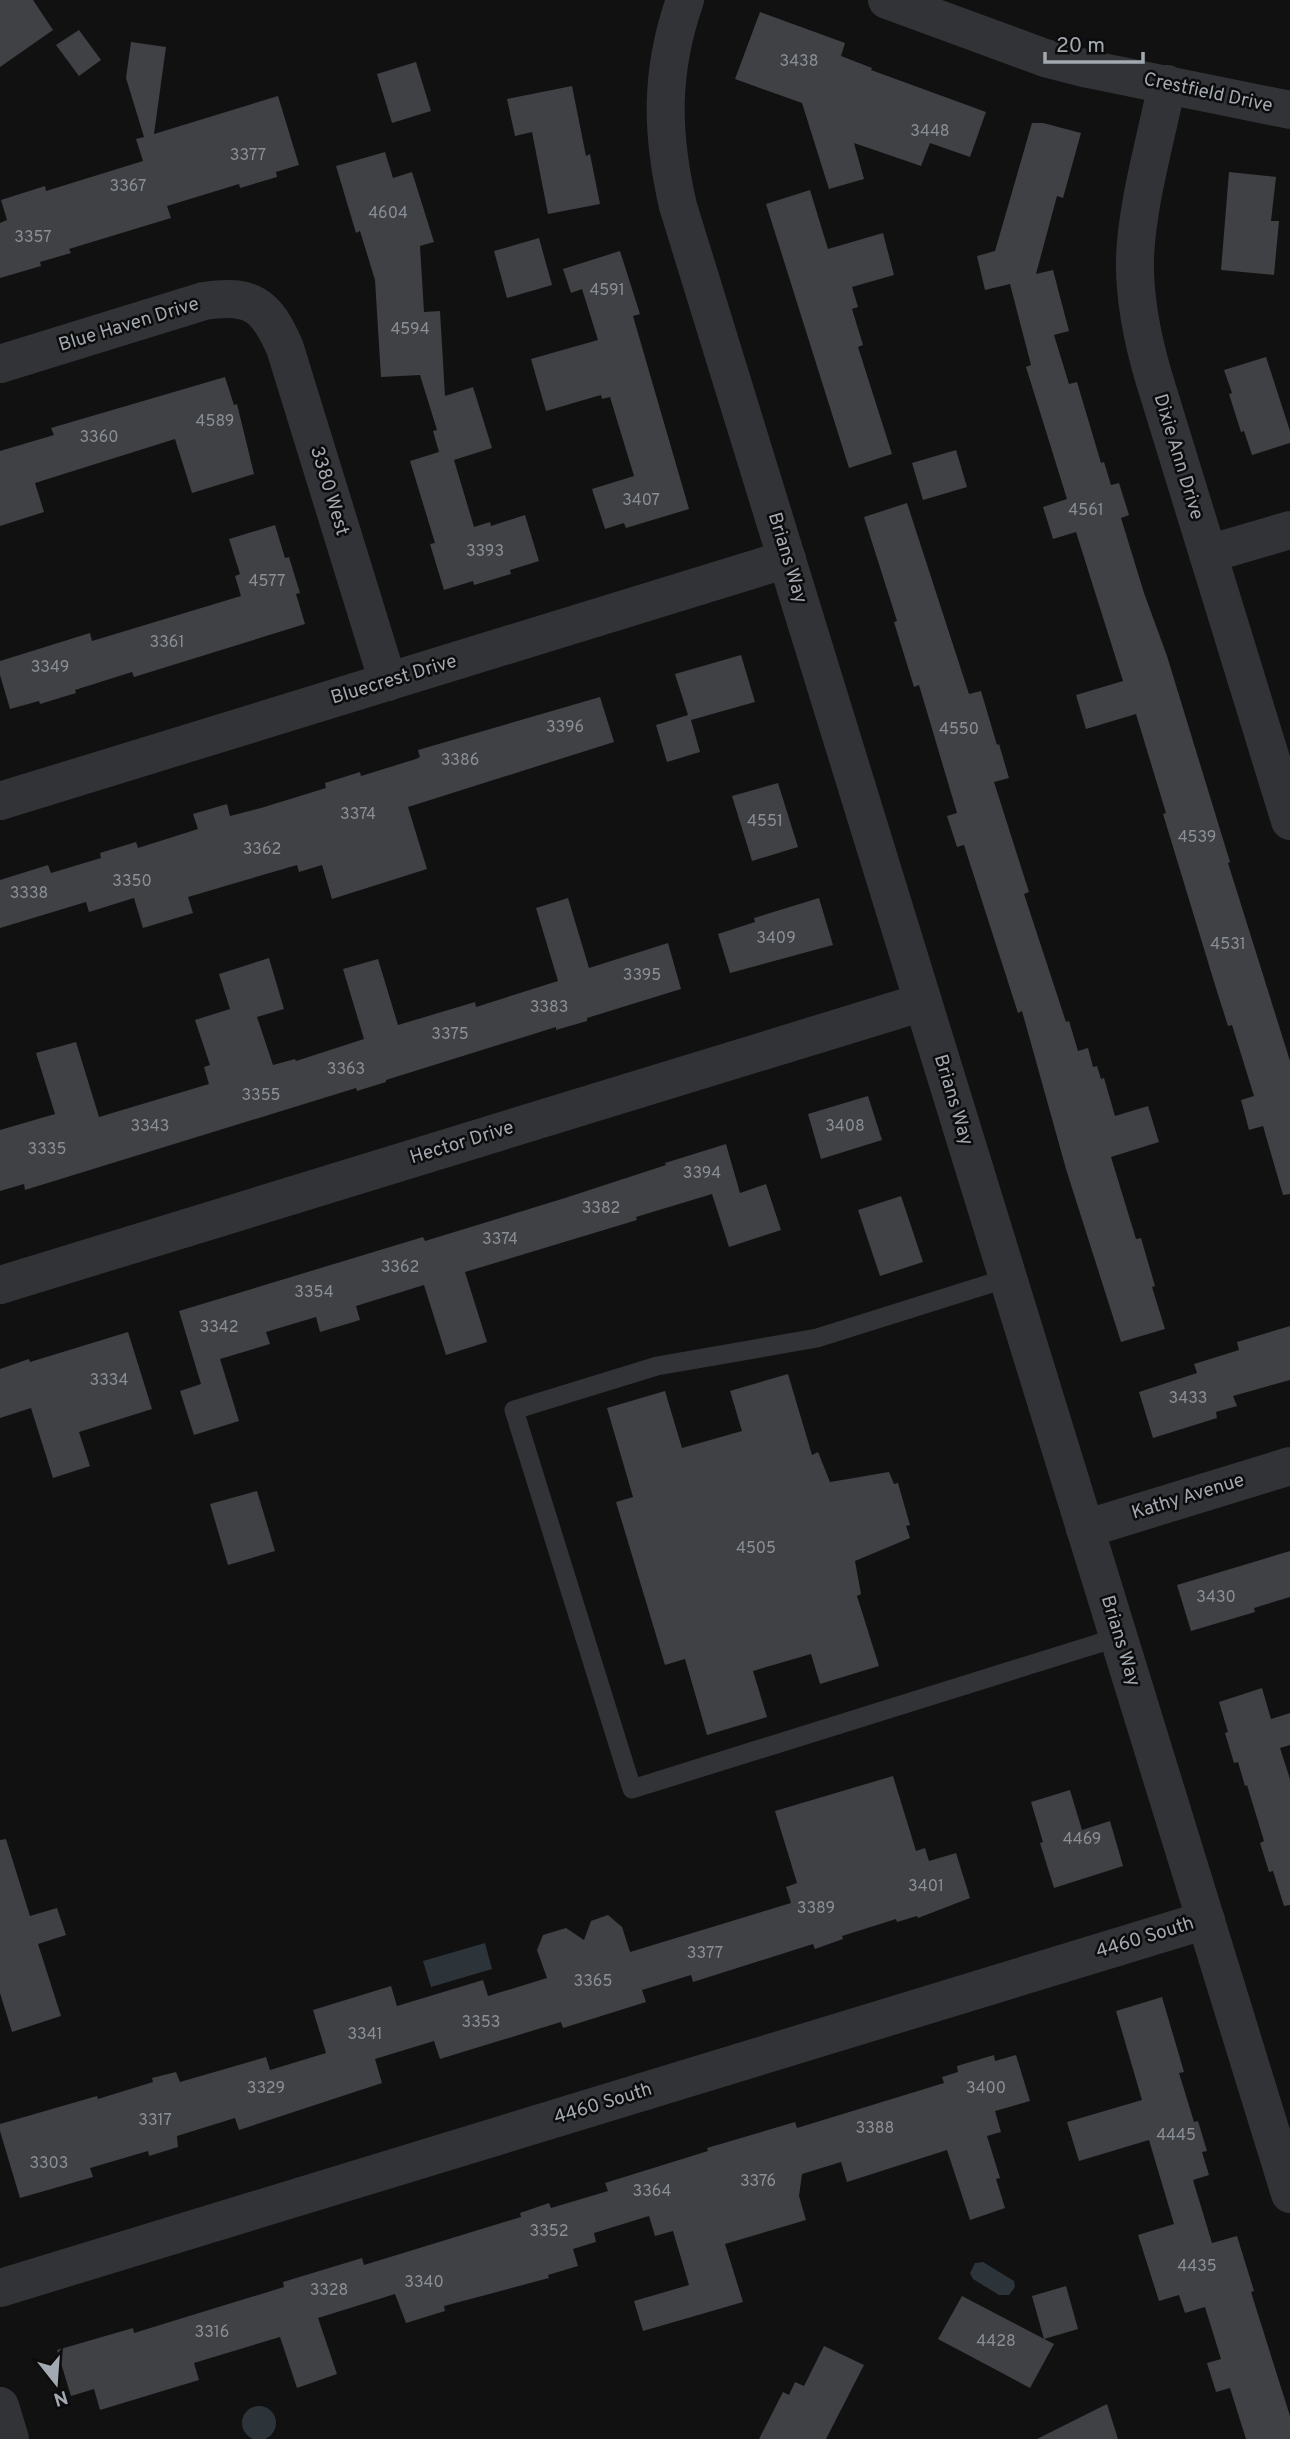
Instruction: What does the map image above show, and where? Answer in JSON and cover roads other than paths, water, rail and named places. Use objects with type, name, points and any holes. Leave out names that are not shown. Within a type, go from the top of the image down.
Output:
[{"type":"street","name":"Brians Way","points":[[685,0],[668,61],[666,83],[665,131],[678,206],[1290,2194]]},
{"type":"street","name":"Crestfield Drive","points":[[887,0],[1045,58],[1290,110]]},
{"type":"street","name":"Dixie Ann Drive","points":[[1167,84],[1138,228],[1136,289],[1144,347],[1290,821]]},
{"type":"street","name":"Blue Haven Drive","points":[[0,364],[204,301],[232,299],[259,306]]},
{"type":"street","name":"3380 West","points":[[259,306],[279,332],[285,348],[388,682]]},
{"type":"street","points":[[1208,554],[1290,530]]},
{"type":"street","name":"Bluecrest Drive","points":[[0,801],[787,559]]},
{"type":"street","name":"Hector Drive","points":[[0,1284],[923,1002]]},
{"type":"street","name":"Kathy Avenue","points":[[1085,1529],[1290,1466]]},
{"type":"street","name":"4460 South","points":[[0,2288],[1206,1920]]},
{"type":"street","points":[[0,2406],[10,2439]]},
{"type":"lane","points":[[1008,1278],[817,1338],[657,1366],[513,1410],[632,1789],[1119,1637]]}]
